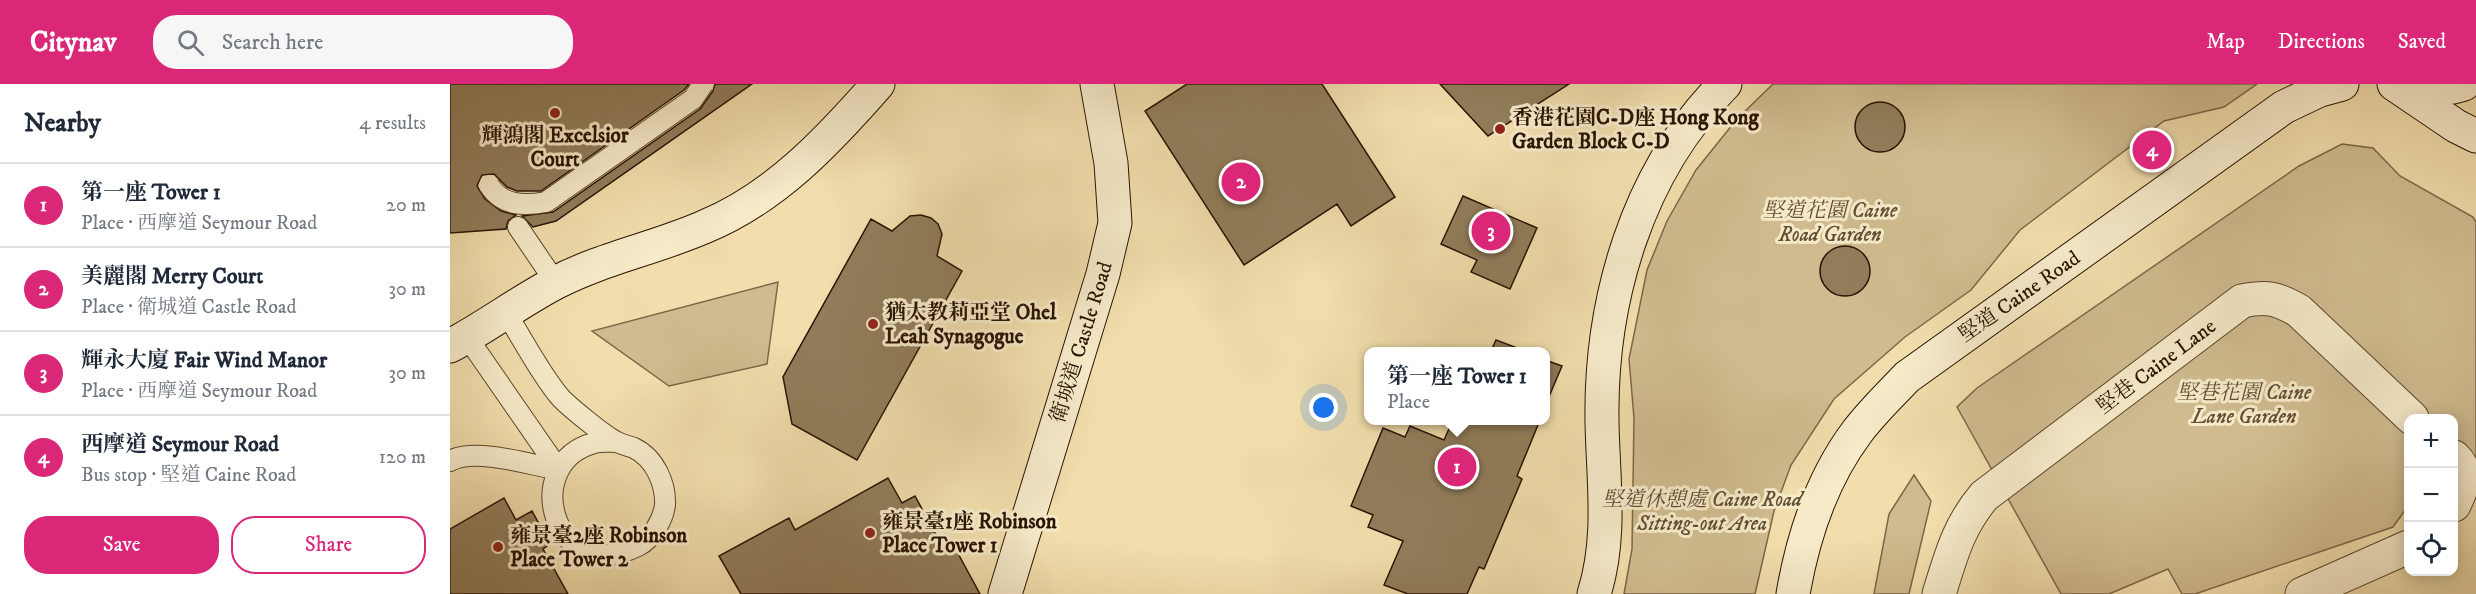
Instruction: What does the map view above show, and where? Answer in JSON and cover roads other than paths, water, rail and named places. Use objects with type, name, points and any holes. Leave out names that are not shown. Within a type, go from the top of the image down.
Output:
[{"type":"street","points":[[458,342],[556,283],[622,255],[705,227],[741,208],[776,185],[808,158],[838,130],[878,84]]},
{"type":"street","name":"衛城道 Castle Road","points":[[1005,594],[1103,274],[1114,223],[1111,163],[1097,84]]},
{"type":"street","points":[[1594,594],[1605,527],[1606,478],[1602,406],[1604,355],[1625,254],[1634,227],[1668,157],[1687,127],[1725,84]]},
{"type":"street","name":"堅道 Caine Road","points":[[1793,594],[1806,534],[1818,500],[1835,466],[1857,432],[1907,377],[2284,107],[2320,90],[2342,84]]},
{"type":"street","points":[[2394,84],[2456,126],[2476,136]]},
{"type":"street","points":[[2437,84],[2453,87],[2464,84]]},
{"type":"street","name":"堅巷 Caine Lane","points":[[1939,594],[1968,515],[1984,496],[2242,301],[2261,297],[2282,301],[2299,311],[2408,414]]},
{"type":"street","points":[[2458,461],[2463,467],[2464,478],[2458,494]]},
{"type":"street","points":[[2302,594],[2404,549]]},
{"type":"lane","points":[[489,185],[494,193],[509,203],[528,206],[546,202],[693,99],[703,84]]},
{"type":"lane","points":[[518,227],[556,283]]},
{"type":"lane","points":[[506,313],[561,398],[616,442],[637,449],[654,464],[663,484],[665,507],[657,528],[642,544],[622,554],[600,555],[579,548],[563,533],[553,513],[552,491],[559,470],[574,453],[594,443],[616,442]]},
{"type":"lane","points":[[458,342],[559,470]]},
{"type":"lane","points":[[450,461],[478,455],[559,470]]},
{"type":"place","name":"輝鴻閣 Excelsior Court","points":[[555,113]]},
{"type":"place","name":"香港花園C-D座 Hong Kong Garden Block C-D","points":[[1500,129]]},
{"type":"place","name":"西摩道 Seymour Road","points":[[2152,150]]},
{"type":"place","name":"美麗閣 Merry Court","points":[[1241,182]]},
{"type":"place","name":"輝永大廈 Fair Wind Manor","points":[[1491,231]]},
{"type":"place","name":"猶太教莉亞堂 Ohel Leah Synagogue","points":[[873,324]]},
{"type":"place","name":"第一座 Tower 1","points":[[1457,467]]},
{"type":"place","name":"雍景臺1座 Robinson Place Tower 1","points":[[870,533]]},
{"type":"place","name":"雍景臺2座 Robinson Place Tower 2","points":[[498,547]]},
{"type":"park label","name":"堅道花園 Caine Road Garden","points":[[1830,222]]},
{"type":"park label","name":"堅巷花園 Caine Lane Garden","points":[[2244,404]]},
{"type":"park label","name":"堅道休憩處 Caine Road Sitting-out Area","points":[[1702,511]]}]
